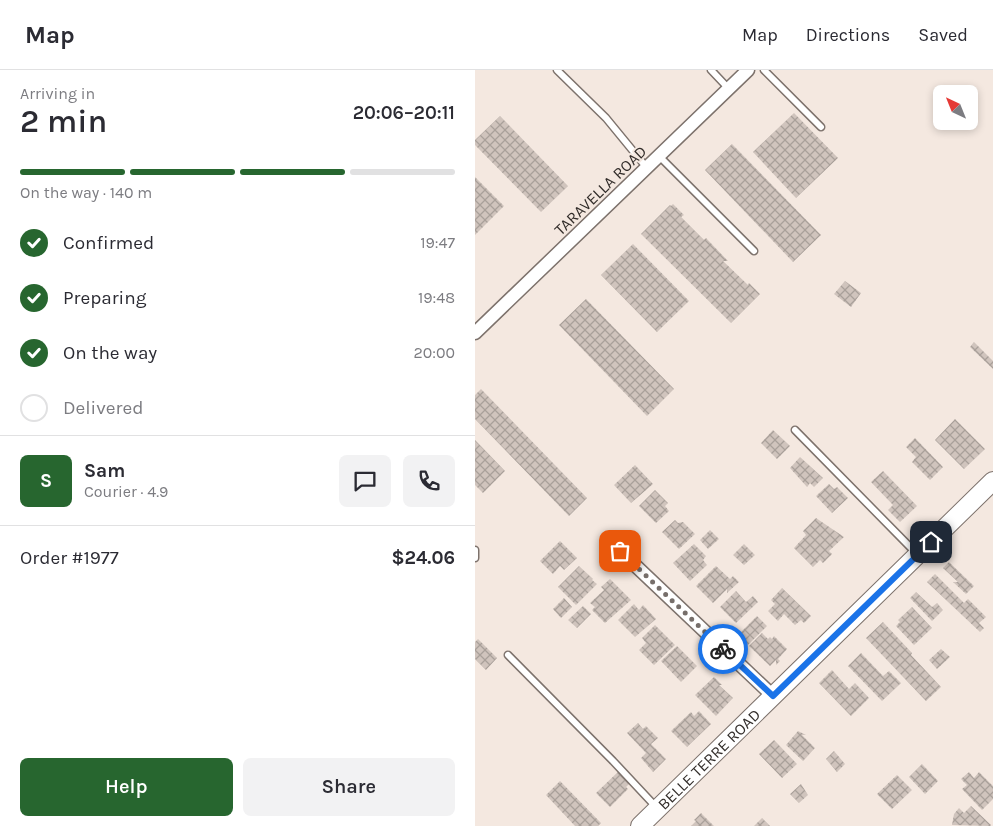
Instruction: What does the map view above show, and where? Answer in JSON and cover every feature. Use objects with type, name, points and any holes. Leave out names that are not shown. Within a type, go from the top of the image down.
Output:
[{"type":"street","name":"TARAVELLA ROAD","points":[[475,333],[748,70]]},
{"type":"street","name":"BELLE TERRE ROAD","points":[[640,826],[993,481]]},
{"type":"street","points":[[620,551],[773,696]]},
{"type":"lane","points":[[557,70],[606,118],[647,168]]},
{"type":"lane","points":[[711,70],[729,88]]},
{"type":"lane","points":[[764,70],[821,127]]},
{"type":"lane","points":[[659,156],[755,251]]},
{"type":"lane","points":[[795,430],[918,554]]},
{"type":"lane","points":[[475,550],[475,558]]},
{"type":"lane","points":[[508,655],[613,761],[657,809]]},
{"type":"building","points":[[794,113],[838,158],[796,198],[753,152]]},
{"type":"building","points":[[500,116],[568,186],[541,212],[475,145],[475,140]]},
{"type":"building","points":[[732,144],[821,235],[793,262],[705,170]]},
{"type":"building","points":[[475,177],[504,206],[475,235]]},
{"type":"building","points":[[673,204],[684,215],[681,217],[704,240],[706,238],[728,261],[723,261],[760,294],[731,323],[641,234]]},
{"type":"building","points":[[633,244],[689,301],[657,332],[601,275]]},
{"type":"building","points":[[845,281],[861,293],[851,307],[834,294]]},
{"type":"building","points":[[586,299],[674,389],[647,416],[559,325]]},
{"type":"building","points":[[974,342],[993,361],[993,369],[970,347]]},
{"type":"building","points":[[481,389],[587,498],[569,516],[475,419],[475,395]]},
{"type":"building","points":[[955,419],[985,449],[964,469],[935,440]]},
{"type":"building","points":[[773,430],[790,446],[777,459],[761,443]]},
{"type":"building","points":[[915,438],[943,467],[930,480],[912,462],[916,457],[906,447]]},
{"type":"building","points":[[475,440],[505,471],[483,493],[475,485]]},
{"type":"building","points":[[800,457],[823,478],[814,487],[810,483],[807,487],[790,468]]},
{"type":"building","points":[[635,465],[653,484],[631,503],[614,485]]},
{"type":"building","points":[[883,471],[917,506],[900,522],[888,510],[893,505],[871,482]]},
{"type":"building","points":[[829,484],[834,489],[837,487],[848,498],[832,513],[816,496]]},
{"type":"building","points":[[655,490],[668,503],[665,506],[669,511],[656,523],[639,506]]},
{"type":"building","points":[[816,518],[844,537],[829,551],[832,554],[823,563],[820,560],[813,567],[794,548],[806,535],[803,531]]},
{"type":"building","points":[[675,520],[678,523],[683,522],[695,534],[679,549],[662,532]]},
{"type":"building","points":[[710,530],[719,539],[708,549],[700,540]]},
{"type":"building","points":[[560,541],[577,558],[564,570],[560,566],[553,574],[540,561]]},
{"type":"building","points":[[694,544],[706,556],[703,560],[707,565],[690,581],[673,563]]},
{"type":"building","points":[[744,544],[755,555],[744,565],[733,555]]},
{"type":"building","points":[[949,562],[974,586],[966,594],[953,582],[958,582],[943,568]]},
{"type":"building","points":[[579,566],[597,584],[576,605],[558,587]]},
{"type":"building","points":[[716,566],[730,579],[733,576],[739,582],[727,593],[727,589],[713,603],[696,586]]},
{"type":"building","points":[[935,574],[964,603],[968,599],[986,617],[979,623],[984,628],[980,632],[927,582]]},
{"type":"building","points":[[610,579],[631,600],[605,623],[592,610],[595,607],[590,603],[604,590],[601,587]]},
{"type":"building","points":[[782,588],[811,616],[804,623],[801,620],[795,625],[784,614],[778,621],[768,611],[775,604],[771,600]]},
{"type":"building","points":[[736,591],[746,602],[753,596],[758,602],[736,623],[720,607]]},
{"type":"building","points":[[916,592],[932,607],[937,603],[943,610],[932,621],[910,598]]},
{"type":"building","points":[[564,598],[572,607],[561,618],[553,609]]},
{"type":"building","points":[[634,604],[639,610],[643,605],[656,619],[635,637],[618,620]]},
{"type":"building","points":[[583,606],[591,614],[577,628],[568,620]]},
{"type":"building","points":[[912,607],[932,628],[914,645],[896,626],[900,622],[898,620]]},
{"type":"building","points":[[757,616],[767,626],[748,645],[738,635]]},
{"type":"building","points":[[883,622],[941,687],[926,701],[866,638]]},
{"type":"building","points":[[655,625],[675,645],[654,665],[639,650],[646,643],[642,638]]},
{"type":"building","points":[[762,633],[768,639],[770,637],[772,639],[774,636],[787,649],[778,659],[780,661],[776,665],[776,660],[770,666],[749,646]]},
{"type":"building","points":[[478,639],[497,658],[486,670],[475,659],[475,642]]},
{"type":"building","points":[[677,646],[697,666],[681,682],[661,661]]},
{"type":"building","points":[[941,649],[950,657],[937,669],[929,660]]},
{"type":"building","points":[[861,653],[883,676],[889,671],[901,683],[882,701],[848,666]]},
{"type":"building","points":[[832,670],[849,689],[855,683],[869,698],[851,716],[819,683]]},
{"type":"building","points":[[714,677],[722,685],[719,685],[733,698],[716,716],[695,695]]},
{"type":"building","points":[[699,711],[711,724],[687,747],[671,731],[691,712],[694,716]]},
{"type":"building","points":[[638,723],[643,729],[646,726],[658,738],[651,744],[666,759],[653,772],[641,758],[646,753],[627,733]]},
{"type":"building","points":[[798,731],[806,735],[802,735],[815,748],[803,761],[786,745]]},
{"type":"building","points":[[774,740],[797,764],[782,778],[759,754]]},
{"type":"building","points":[[834,751],[845,764],[837,772],[826,759]]},
{"type":"building","points":[[922,764],[938,781],[925,794],[909,777]]},
{"type":"building","points":[[620,770],[631,782],[626,787],[628,789],[610,807],[596,793]]},
{"type":"building","points":[[969,772],[974,778],[979,772],[993,786],[993,799],[982,810],[962,789],[967,785],[961,779]]},
{"type":"building","points":[[897,775],[912,790],[892,809],[877,794]]},
{"type":"building","points":[[560,781],[601,823],[598,826],[575,826],[546,795]]},
{"type":"building","points":[[801,784],[808,795],[799,803],[790,794]]},
{"type":"building","points":[[971,806],[990,826],[952,825],[954,814],[959,808],[964,813]]},
{"type":"building","points":[[701,813],[714,826],[691,826]]},
{"type":"building","points":[[762,818],[770,826],[754,826]]},
{"type":"way so far","points":[[620,551],[723,649]]},
{"type":"route","points":[[723,649],[773,696],[931,542]]}]
